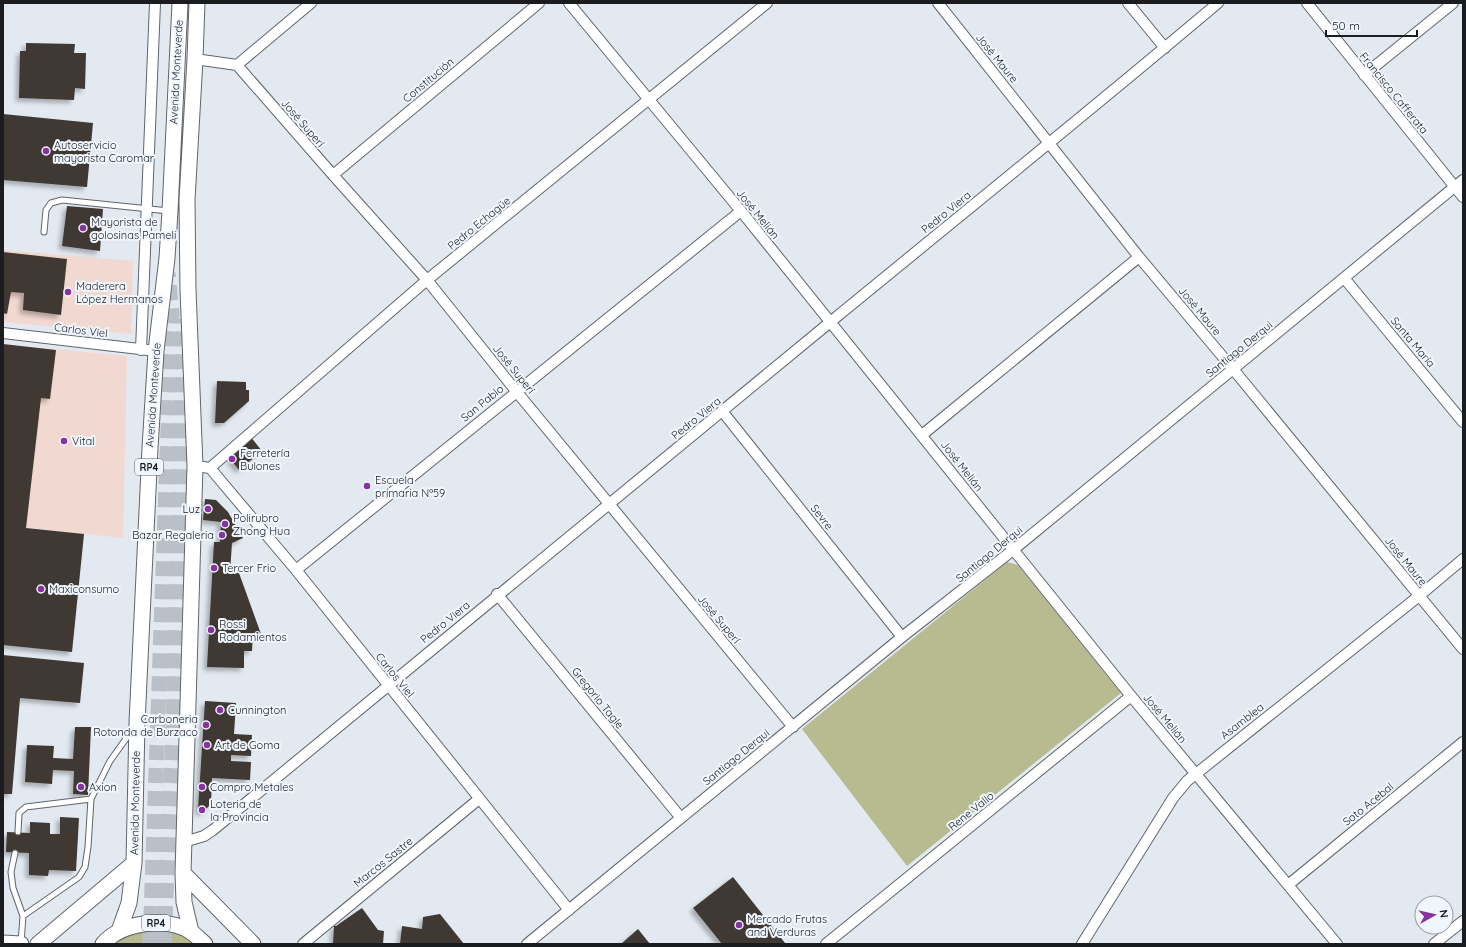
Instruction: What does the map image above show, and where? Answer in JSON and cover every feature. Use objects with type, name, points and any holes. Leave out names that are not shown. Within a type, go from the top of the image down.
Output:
[{"type":"main road","name":"Avenida Monteverde","points":[[120,931],[129,903],[134,863],[148,350],[167,258],[180,3]]},
{"type":"main road","name":"Avenida Monteverde","points":[[192,932],[184,902],[183,873],[202,467],[188,290],[187,200],[197,3]]},
{"type":"main road","points":[[38,944],[134,863]]},
{"type":"main road","points":[[183,873],[252,944]]},
{"type":"main road","name":"RP4","points":[[102,944],[120,931],[141,924],[156,923],[172,924],[192,932],[205,944]]},
{"type":"main road","points":[[3,943],[21,944]]},
{"type":"street","points":[[148,350],[146,209],[155,3]]},
{"type":"street","points":[[195,59],[237,65],[310,3]]},
{"type":"street","name":"Constitución","points":[[332,175],[539,3]]},
{"type":"street","name":"José Melián","points":[[569,3],[741,211],[1131,696],[1337,944]]},
{"type":"street","name":"Pedro Echagüe","points":[[202,467],[427,280],[768,3]]},
{"type":"street","name":"José Maure","points":[[938,3],[1139,257],[1463,649]]},
{"type":"street","points":[[1128,3],[1165,48]]},
{"type":"street","name":"Pedro Viera","points":[[184,842],[204,836],[212,830],[497,594],[609,505],[830,322],[1050,143],[1218,3]]},
{"type":"street","name":"Francisco Cafferata","points":[[1307,3],[1463,197]]},
{"type":"street","points":[[1364,75],[1453,3]]},
{"type":"street","name":"José Superí","points":[[237,65],[332,175],[427,280],[609,505],[793,727]]},
{"type":"street","name":"Santiago Derqui","points":[[527,944],[902,637],[1013,550],[1463,180]]},
{"type":"street","name":"San Pablo","points":[[296,570],[741,211]]},
{"type":"street","points":[[922,435],[1139,257]]},
{"type":"street","name":"Santa María","points":[[1344,278],[1463,422]]},
{"type":"street","name":"Carlos Viel","points":[[3,333],[148,350]]},
{"type":"street","name":"Sevre","points":[[722,411],[902,637]]},
{"type":"street","name":"Carlos Viel","points":[[202,467],[296,570],[568,910]]},
{"type":"street","name":"Asamblea","points":[[1082,944],[1173,798],[1186,781],[1419,596],[1463,558]]},
{"type":"street","name":"Gregorio Tagle","points":[[497,594],[681,818]]},
{"type":"street","name":"Rene Vallo","points":[[826,944],[1131,696]]},
{"type":"street","name":"Soto Acebal","points":[[1288,885],[1463,742]]},
{"type":"street","name":"Marcos Sastre","points":[[303,944],[479,799]]},
{"type":"street","points":[[1434,944],[1463,921]]},
{"type":"lane","points":[[44,232],[46,210],[51,204],[62,200],[170,211]]},
{"type":"lane","points":[[23,916],[79,877],[85,867],[91,799],[110,761],[137,723]]},
{"type":"lane","points":[[18,832],[19,813],[26,807],[91,799]]},
{"type":"lane","points":[[15,853],[11,872],[13,888],[23,916],[21,944]]},
{"type":"shaded area","name":"Maderera López Hermanos","points":[[3,250],[133,261],[131,334],[3,322]]},
{"type":"shaded area","name":"Vital","points":[[3,344],[127,356],[123,538],[3,525]]},
{"type":"green space","points":[[1007,562],[1018,565],[1121,693],[907,866],[802,729]]},
{"type":"green space","points":[[169,929],[185,936],[194,944],[115,944],[133,932]]},
{"type":"building","points":[[26,43],[75,44],[74,53],[86,53],[85,89],[75,88],[74,100],[19,98],[20,51],[26,51]]},
{"type":"building","name":"Autoservicio mayorista Caromar","points":[[3,114],[93,123],[87,187],[3,180]]},
{"type":"building","name":"Mayorista de golosinas Pameli","points":[[67,206],[103,209],[100,251],[62,246]]},
{"type":"building","points":[[3,252],[67,259],[61,315],[23,310],[24,293],[11,292],[7,314],[3,313]]},
{"type":"building","points":[[3,344],[56,350],[50,399],[41,398],[26,528],[84,534],[72,652],[3,645]]},
{"type":"building","points":[[217,381],[246,382],[246,390],[249,390],[249,401],[224,423],[215,423]]},
{"type":"building","points":[[250,436],[262,451],[239,470],[231,460],[232,452]]},
{"type":"building","points":[[205,499],[216,500],[228,512],[243,538],[232,543],[230,572],[239,573],[261,634],[253,633],[252,651],[244,651],[244,668],[207,667],[214,542],[220,542],[221,522],[203,520]]},
{"type":"building","points":[[3,655],[84,663],[80,703],[20,698],[12,794],[3,794]]},
{"type":"building","points":[[205,701],[236,703],[234,734],[252,735],[251,756],[231,755],[231,761],[251,762],[250,780],[212,778],[211,804],[202,813],[198,810]]},
{"type":"building","points":[[75,727],[91,727],[88,795],[73,794],[74,771],[53,770],[52,784],[25,782],[27,745],[54,746],[53,758],[73,759]]},
{"type":"building","points":[[60,817],[79,818],[76,871],[49,870],[48,876],[29,875],[29,853],[6,852],[7,832],[30,833],[30,822],[50,823],[50,834],[60,834]]},
{"type":"building","name":"Mercado Frutas and Verduras","points":[[733,877],[785,943],[722,944],[693,908]]},
{"type":"building","points":[[362,908],[378,930],[384,931],[383,944],[333,944],[334,926]]},
{"type":"building","points":[[440,914],[464,944],[400,944],[402,926],[422,929],[423,917]]},
{"type":"building","points":[[638,929],[650,944],[621,944]]},
{"type":"tunnel","points":[[150,944],[172,313],[168,273]]},
{"type":"tunnel","points":[[164,944],[173,728],[184,319]]},
{"type":"place","name":"Autoservicio mayorista Caromar","points":[[46,151]]},
{"type":"place","name":"Mayorista de golosinas Pameli","points":[[83,228]]},
{"type":"place","name":"Maderera López Hermanos","points":[[68,292]]},
{"type":"place","name":"Vital","points":[[64,441]]},
{"type":"place","name":"Ferretería Bulones","points":[[232,459]]},
{"type":"place","name":"Escuela primaria Nº59","points":[[367,486]]},
{"type":"place","name":"Luz","points":[[208,509]]},
{"type":"place","name":"Polirubro Zhong Hua","points":[[225,524]]},
{"type":"place","name":"Bazar Regaleria","points":[[222,535]]},
{"type":"place","name":"Tercer Frio","points":[[214,568]]},
{"type":"place","name":"Maxiconsumo","points":[[41,589]]},
{"type":"place","name":"Rossi Rodamientos","points":[[211,630]]},
{"type":"place","name":"Cunnington","points":[[220,710]]},
{"type":"place","name":"Carboneria Rotonda de Burzaco","points":[[206,725]]},
{"type":"place","name":"Art de Goma","points":[[207,745]]},
{"type":"place","name":"Axion","points":[[81,787]]},
{"type":"place","name":"Compro Metales","points":[[202,787]]},
{"type":"place","name":"Loteria de la Provincia","points":[[202,810]]},
{"type":"place","name":"Mercado Frutas and Verduras","points":[[739,925]]}]
